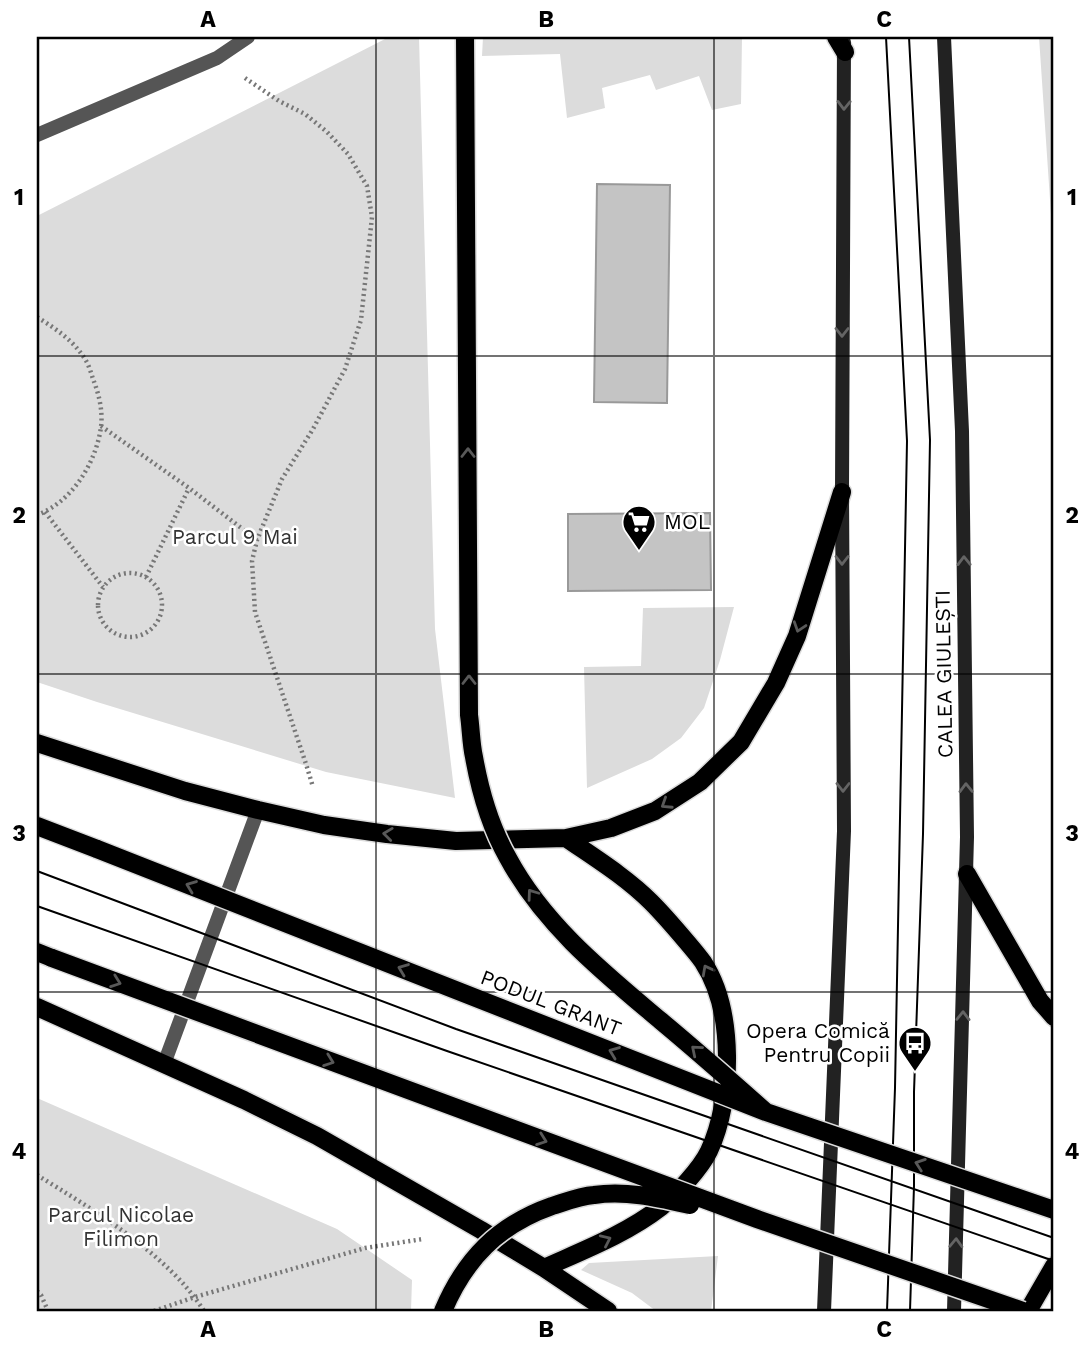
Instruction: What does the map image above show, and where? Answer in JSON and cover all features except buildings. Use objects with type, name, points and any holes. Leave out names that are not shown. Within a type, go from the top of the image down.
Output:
[{"type":"main road","points":[[465,37],[469,715],[474,757],[485,801],[508,858],[551,921],[582,953],[766,1112]]},
{"type":"main road","name":"CALEA GIULEȘTI","points":[[944,37],[962,432],[967,874],[954,1311]]},
{"type":"main road","points":[[824,1311],[844,831],[842,42]]},
{"type":"main road","points":[[37,743],[140,777],[258,810],[324,825],[456,841],[566,838],[611,828],[655,811],[700,782],[741,741],[776,683],[797,636],[842,492]]},
{"type":"main road","name":"PODUL GRANT","points":[[37,826],[766,1112],[1054,1210]]},
{"type":"main road","points":[[544,1268],[631,1228],[663,1206],[708,1154],[717,1132],[726,1085],[725,1026],[718,992],[704,962],[650,901],[618,874],[566,838]]},
{"type":"main road","points":[[967,874],[1040,1001],[1054,1017]]},
{"type":"main road","points":[[44,955],[757,1219],[1025,1311],[1054,1266]]},
{"type":"main road","points":[[37,1007],[244,1100],[317,1136],[481,1230],[608,1311]]},
{"type":"main road","points":[[443,1311],[453,1288],[471,1261],[486,1245],[508,1227],[535,1212],[562,1203],[593,1195],[625,1194],[658,1198],[757,1219]]},
{"type":"lane","points":[[37,135],[217,58],[248,37]]},
{"type":"lane","points":[[164,1065],[258,810]]},
{"type":"path","points":[[217,58],[327,132],[348,154],[367,186],[372,217],[361,320],[345,369],[282,479],[257,540],[252,561],[255,612],[324,825]]},
{"type":"path","points":[[37,317],[63,333],[86,360],[99,395],[101,426],[90,463],[71,491],[45,512],[37,515]]},
{"type":"path","points":[[101,426],[257,540]]},
{"type":"path","points":[[146,576],[189,488]]},
{"type":"path","points":[[45,512],[103,587]]},
{"type":"path","points":[[127,573],[146,576],[160,591],[163,601],[158,622],[152,630],[133,639],[113,633],[105,626],[97,607],[103,587],[117,576],[127,573]]},
{"type":"path","points":[[37,1175],[96,1211],[160,1261],[195,1297],[204,1311]]},
{"type":"path","points":[[154,1311],[365,1248],[481,1230]]},
{"type":"path","points":[[37,1291],[48,1311]]},
{"type":"green space","name":"Parcul 9 Mai","points":[[389,37],[419,37],[435,629],[455,798],[326,772],[37,682],[37,216]]},
{"type":"green space","points":[[483,37],[742,37],[741,104],[712,110],[699,76],[656,90],[650,75],[602,88],[605,108],[567,118],[560,54],[482,56]]},
{"type":"green space","points":[[1039,37],[1054,37],[1054,259]]},
{"type":"green space","points":[[734,607],[704,708],[681,738],[652,759],[587,788],[584,667],[641,666],[643,608]]},
{"type":"green space","name":"Parcul Nicolae Filimon","points":[[37,1098],[337,1229],[412,1280],[411,1311],[37,1311]]},
{"type":"green space","points":[[718,1256],[711,1311],[656,1311],[632,1293],[581,1270],[589,1263]]},
{"type":"tram line","points":[[886,37],[907,441],[895,1088],[887,1311]]},
{"type":"tram line","points":[[909,37],[930,440],[910,1311]]},
{"type":"tram line","points":[[37,871],[456,1029],[1054,1238]]},
{"type":"tram line","points":[[37,906],[1054,1261]]},
{"type":"place","name":"MOL","points":[[639,552]]},
{"type":"place","name":"Opera Comică Pentru Copii","points":[[915,1073]]}]
